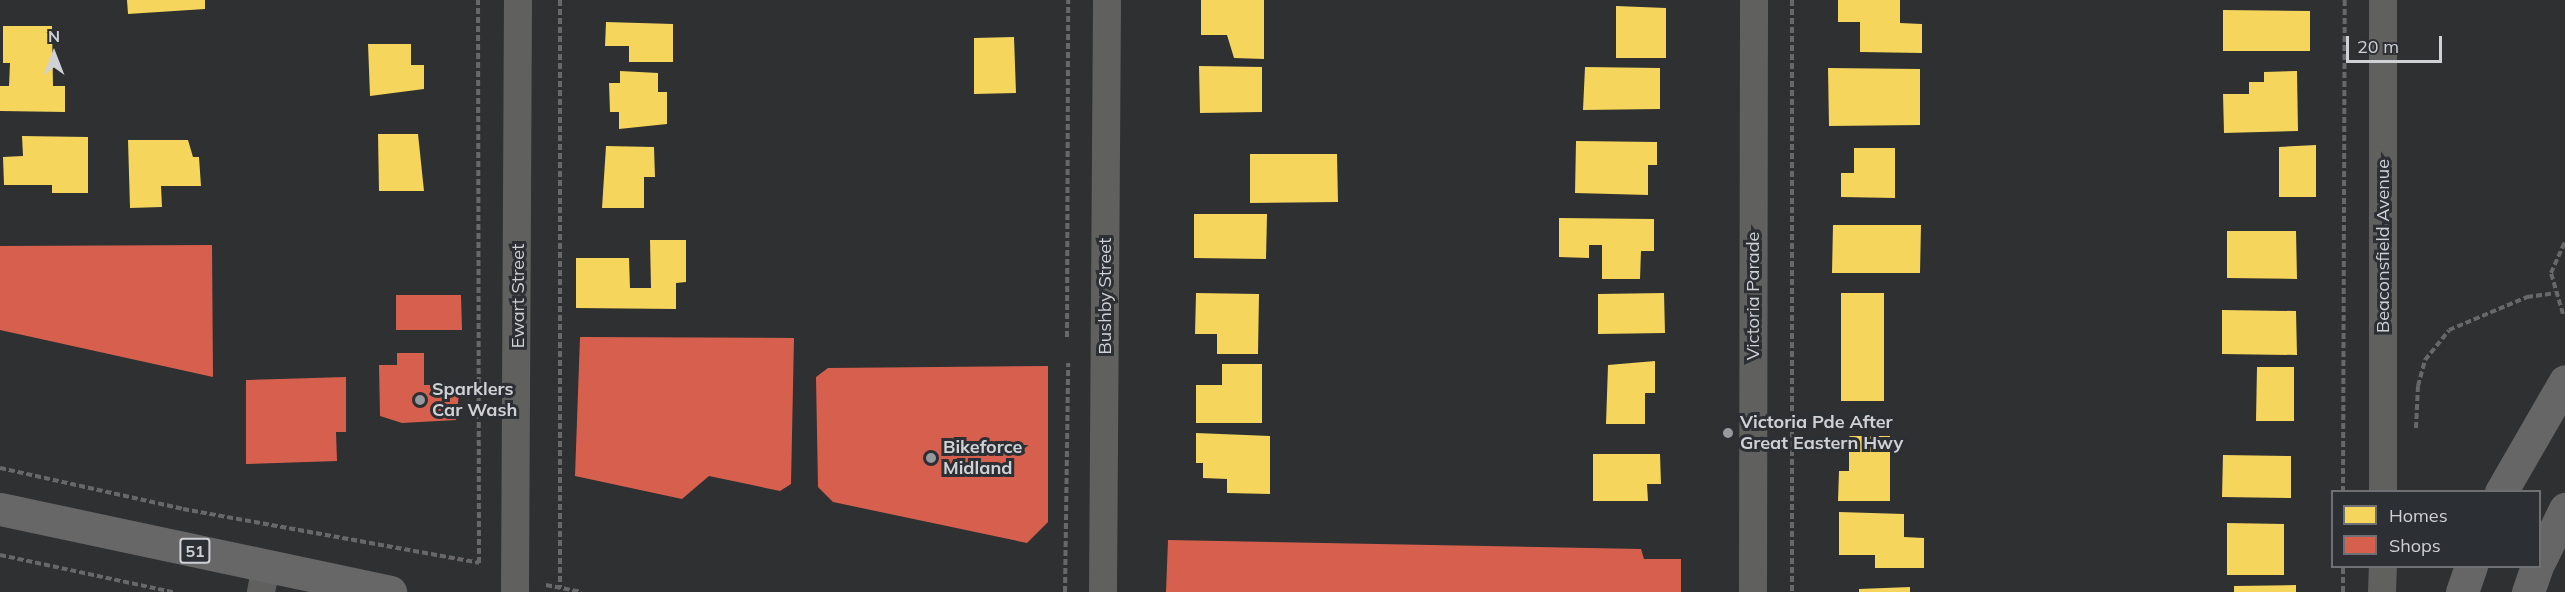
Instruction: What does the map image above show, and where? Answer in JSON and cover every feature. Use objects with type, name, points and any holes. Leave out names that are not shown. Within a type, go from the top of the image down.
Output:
[{"type":"highway","points":[[2502,490],[2565,381]]},
{"type":"highway","name":"51","points":[[0,509],[264,579],[390,592]]},
{"type":"highway","points":[[2541,558],[2565,509]]},
{"type":"highway","points":[[2462,592],[2471,568]]},
{"type":"highway","points":[[2528,592],[2537,568]]},
{"type":"street","name":"Ewart Street","points":[[515,592],[518,0]]},
{"type":"street","name":"Bushby Street","points":[[1103,592],[1107,0]]},
{"type":"street","name":"Victoria Parade","points":[[1753,592],[1754,0]]},
{"type":"street","name":"Beaconsfield Avenue","points":[[2383,0],[2383,490]]},
{"type":"street","points":[[2382,592],[2383,568]]},
{"type":"path","points":[[0,468],[183,509],[479,563],[478,0]]},
{"type":"path","points":[[560,0],[560,587]]},
{"type":"path","points":[[1067,337],[1068,0]]},
{"type":"path","points":[[1792,0],[1792,592]]},
{"type":"path","points":[[2343,490],[2345,0]]},
{"type":"path","points":[[2563,314],[2554,293],[2552,273],[2565,241]]},
{"type":"path","points":[[2416,433],[2418,386],[2426,360],[2449,330],[2527,297],[2554,293]]},
{"type":"path","points":[[1065,592],[1068,363]]},
{"type":"path","points":[[0,555],[173,592]]},
{"type":"path","points":[[2343,568],[2343,592]]},
{"type":"path","points":[[546,585],[581,592]]},
{"type":"building: Homes","points":[[127,0],[205,0],[205,9],[128,14]]},
{"type":"building: Homes","points":[[1201,0],[1264,0],[1264,59],[1234,58],[1227,35],[1201,35]]},
{"type":"building: Homes","points":[[1838,0],[1900,0],[1900,23],[1922,24],[1922,53],[1860,52],[1860,22],[1838,22]]},
{"type":"building: Homes","points":[[1616,6],[1666,8],[1666,58],[1616,58]]},
{"type":"building: Homes","points":[[2223,10],[2310,11],[2310,51],[2223,51]]},
{"type":"building: Homes","points":[[606,22],[673,24],[673,62],[629,62],[629,46],[605,46]]},
{"type":"building: Homes","points":[[3,26],[52,26],[53,86],[65,86],[65,112],[0,111],[0,86],[9,86],[10,63],[3,63]]},
{"type":"building: Homes","points":[[1014,37],[1016,93],[974,94],[974,38]]},
{"type":"building: Homes","points":[[368,44],[411,44],[411,65],[424,65],[424,89],[370,96]]},
{"type":"building: Homes","points":[[1199,66],[1262,67],[1262,112],[1200,113]]},
{"type":"building: Homes","points":[[1585,67],[1660,68],[1660,109],[1583,110]]},
{"type":"building: Homes","points":[[1828,68],[1920,69],[1920,125],[1829,126]]},
{"type":"building: Homes","points":[[620,71],[658,73],[658,92],[667,92],[667,124],[619,129],[619,112],[610,112],[609,83],[620,83]]},
{"type":"building: Homes","points":[[2297,71],[2298,131],[2224,133],[2223,94],[2249,94],[2249,82],[2264,82],[2264,72]]},
{"type":"building: Homes","points":[[378,134],[418,134],[424,191],[379,191]]},
{"type":"building: Homes","points":[[22,136],[88,137],[88,193],[52,193],[52,185],[4,185],[3,157],[23,156]]},
{"type":"building: Homes","points":[[128,140],[188,140],[193,157],[199,157],[201,186],[161,186],[162,207],[130,208]]},
{"type":"building: Homes","points":[[1576,141],[1657,142],[1657,165],[1648,165],[1648,195],[1575,193]]},
{"type":"building: Homes","points":[[2316,145],[2316,197],[2279,197],[2279,147]]},
{"type":"building: Homes","points":[[606,146],[654,147],[655,177],[644,177],[644,208],[602,208]]},
{"type":"building: Homes","points":[[1854,148],[1895,148],[1895,198],[1841,197],[1841,173],[1854,173]]},
{"type":"building: Homes","points":[[1250,154],[1337,154],[1338,202],[1250,203]]},
{"type":"building: Homes","points":[[1194,214],[1267,214],[1266,259],[1194,258]]},
{"type":"building: Homes","points":[[1559,218],[1654,219],[1654,251],[1641,251],[1640,279],[1602,279],[1602,245],[1589,245],[1589,258],[1559,257]]},
{"type":"building: Homes","points":[[1833,225],[1921,225],[1920,273],[1832,273]]},
{"type":"building: Homes","points":[[2227,231],[2296,231],[2297,279],[2227,278]]},
{"type":"building: Homes","points":[[650,240],[686,240],[686,282],[676,283],[676,309],[576,308],[576,258],[629,258],[630,288],[651,288]]},
{"type":"building: Homes","points":[[1196,293],[1259,294],[1258,354],[1217,354],[1217,334],[1195,334]]},
{"type":"building: Homes","points":[[1664,293],[1665,333],[1598,334],[1598,294]]},
{"type":"building: Homes","points":[[1841,293],[1884,293],[1884,401],[1841,401]]},
{"type":"building: Homes","points":[[2222,310],[2296,311],[2297,355],[2222,354]]},
{"type":"building: Homes","points":[[1655,361],[1655,393],[1645,393],[1645,424],[1606,424],[1608,365]]},
{"type":"building: Homes","points":[[1222,364],[1262,364],[1262,423],[1196,423],[1196,385],[1222,385]]},
{"type":"building: Homes","points":[[2257,367],[2294,367],[2294,421],[2256,421]]},
{"type":"building: Homes","points":[[1196,433],[1270,436],[1270,494],[1227,493],[1227,479],[1203,478],[1203,463],[1196,463]]},
{"type":"building: Homes","points":[[1849,436],[1890,436],[1890,501],[1838,501],[1839,471],[1849,471]]},
{"type":"building: Homes","points":[[1593,454],[1660,454],[1661,484],[1647,484],[1648,501],[1593,501]]},
{"type":"building: Homes","points":[[2223,455],[2291,456],[2291,498],[2222,497]]},
{"type":"building: Homes","points":[[1839,512],[1904,514],[1904,537],[1924,538],[1924,568],[1875,568],[1875,555],[1839,555]]},
{"type":"building: Homes","points":[[2227,523],[2284,524],[2284,575],[2227,575]]},
{"type":"building: Homes","points":[[2296,585],[2296,592],[2234,592],[2234,586]]},
{"type":"building: Homes","points":[[1910,587],[1910,592],[1859,592],[1859,589]]},
{"type":"building: Shops","points":[[212,245],[213,377],[0,330],[0,246]]},
{"type":"building: Shops","points":[[396,295],[461,295],[462,330],[396,330]]},
{"type":"building: Shops","points":[[580,337],[794,338],[791,484],[780,491],[709,476],[682,499],[575,476]]},
{"type":"building: Shops","name":"Sparklers Car Wash","points":[[397,353],[424,353],[424,385],[460,385],[456,420],[402,423],[380,416],[379,365],[397,365]]},
{"type":"building: Shops","points":[[1048,366],[1048,522],[1027,543],[833,502],[818,487],[816,377],[828,368]]},
{"type":"building: Shops","points":[[346,377],[346,432],[336,432],[337,461],[246,464],[246,380]]},
{"type":"building: Shops","points":[[1168,540],[1641,549],[1644,559],[1681,559],[1681,592],[1166,592]]},
{"type":"place","name":"Sparklers Car Wash","points":[[420,400]]},
{"type":"place","name":"Victoria Pde After Great Eastern Hwy","points":[[1728,433]]},
{"type":"place","name":"Bikeforce Midland","points":[[931,458]]}]
